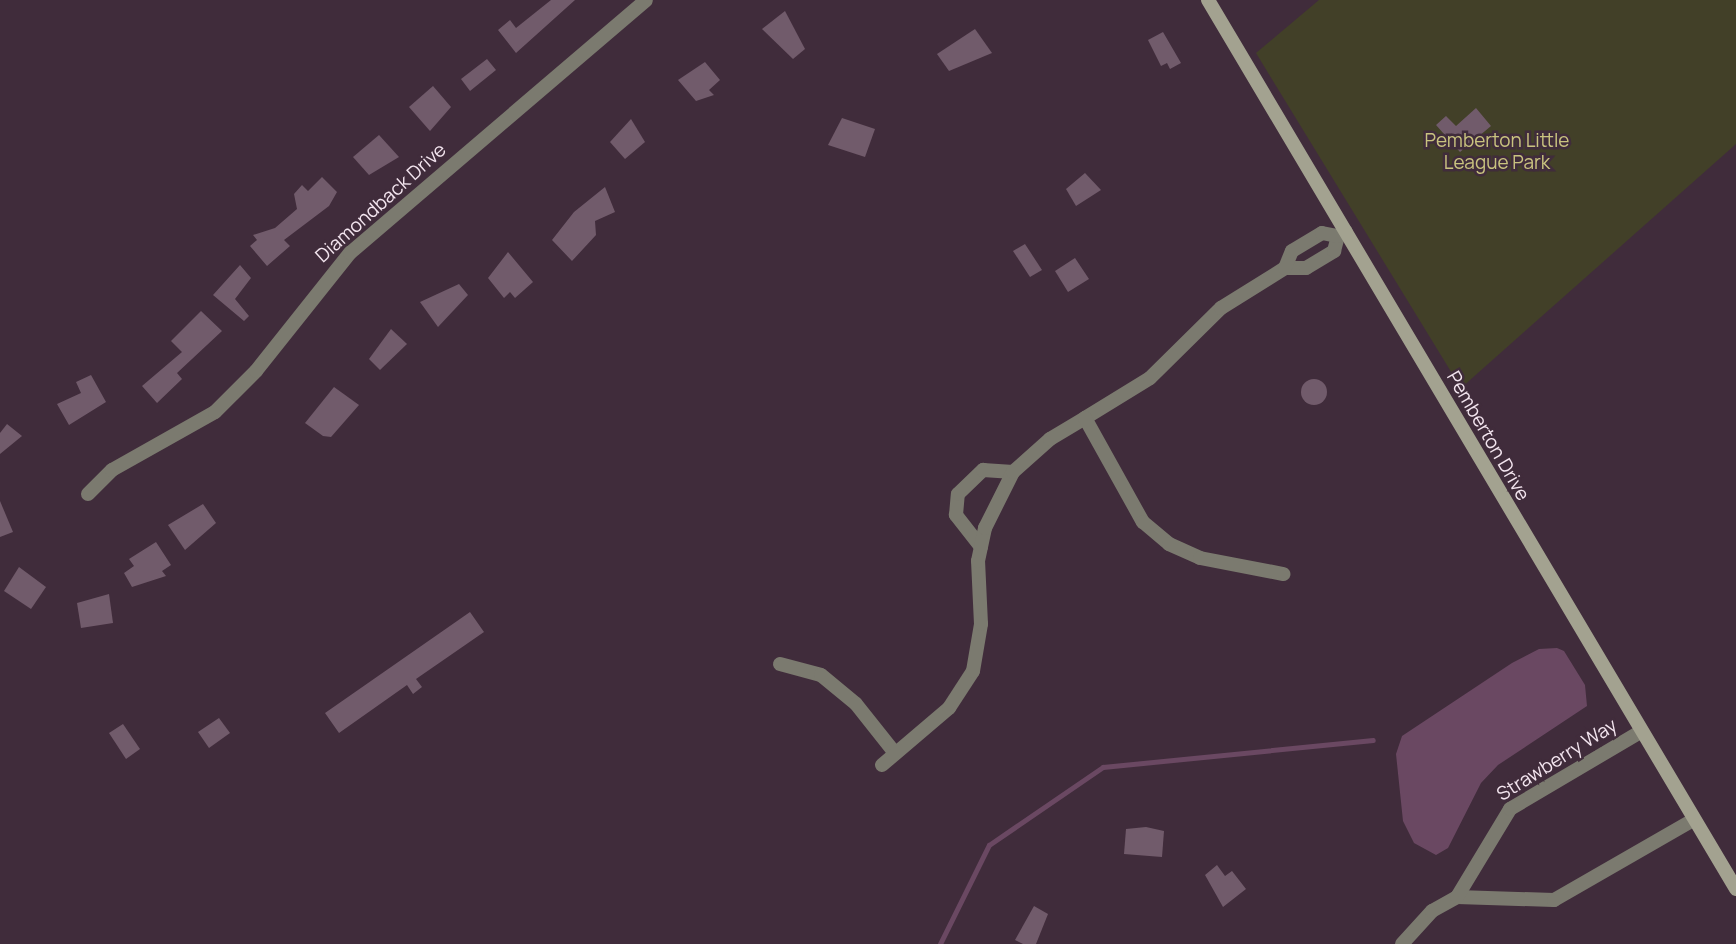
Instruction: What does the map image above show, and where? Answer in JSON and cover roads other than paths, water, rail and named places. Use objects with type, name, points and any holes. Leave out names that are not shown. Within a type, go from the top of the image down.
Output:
[{"type":"street","name":"Diamondback Drive","points":[[88,494],[112,470],[215,412],[256,371],[350,253],[646,0]]},
{"type":"street","name":"Pemberton Drive","points":[[1209,0],[1342,234],[1736,889]]},
{"type":"street","points":[[881,765],[949,708],[972,671],[981,624],[981,547],[1013,472],[1050,439],[1150,378],[1221,308],[1285,268],[1306,268],[1325,257],[1334,251],[1342,234],[1322,233],[1292,251],[1285,268]]},
{"type":"street","points":[[1085,418],[1143,522],[1169,544],[1200,558],[1283,574]]},
{"type":"street","points":[[981,547],[956,515],[958,494],[983,470],[1013,472]]},
{"type":"street","points":[[780,664],[821,675],[856,704],[895,753]]},
{"type":"street","name":"Strawberry Way","points":[[1402,944],[1432,911],[1457,897],[1474,875],[1494,827],[1510,809],[1640,732]]},
{"type":"street","points":[[1457,897],[1554,900],[1693,820]]},
{"type":"waterway","points":[[940,944],[989,845],[1103,767],[1373,740]]},
{"type":"park label","name":"Pemberton Little League Park","points":[[1497,152]]}]
